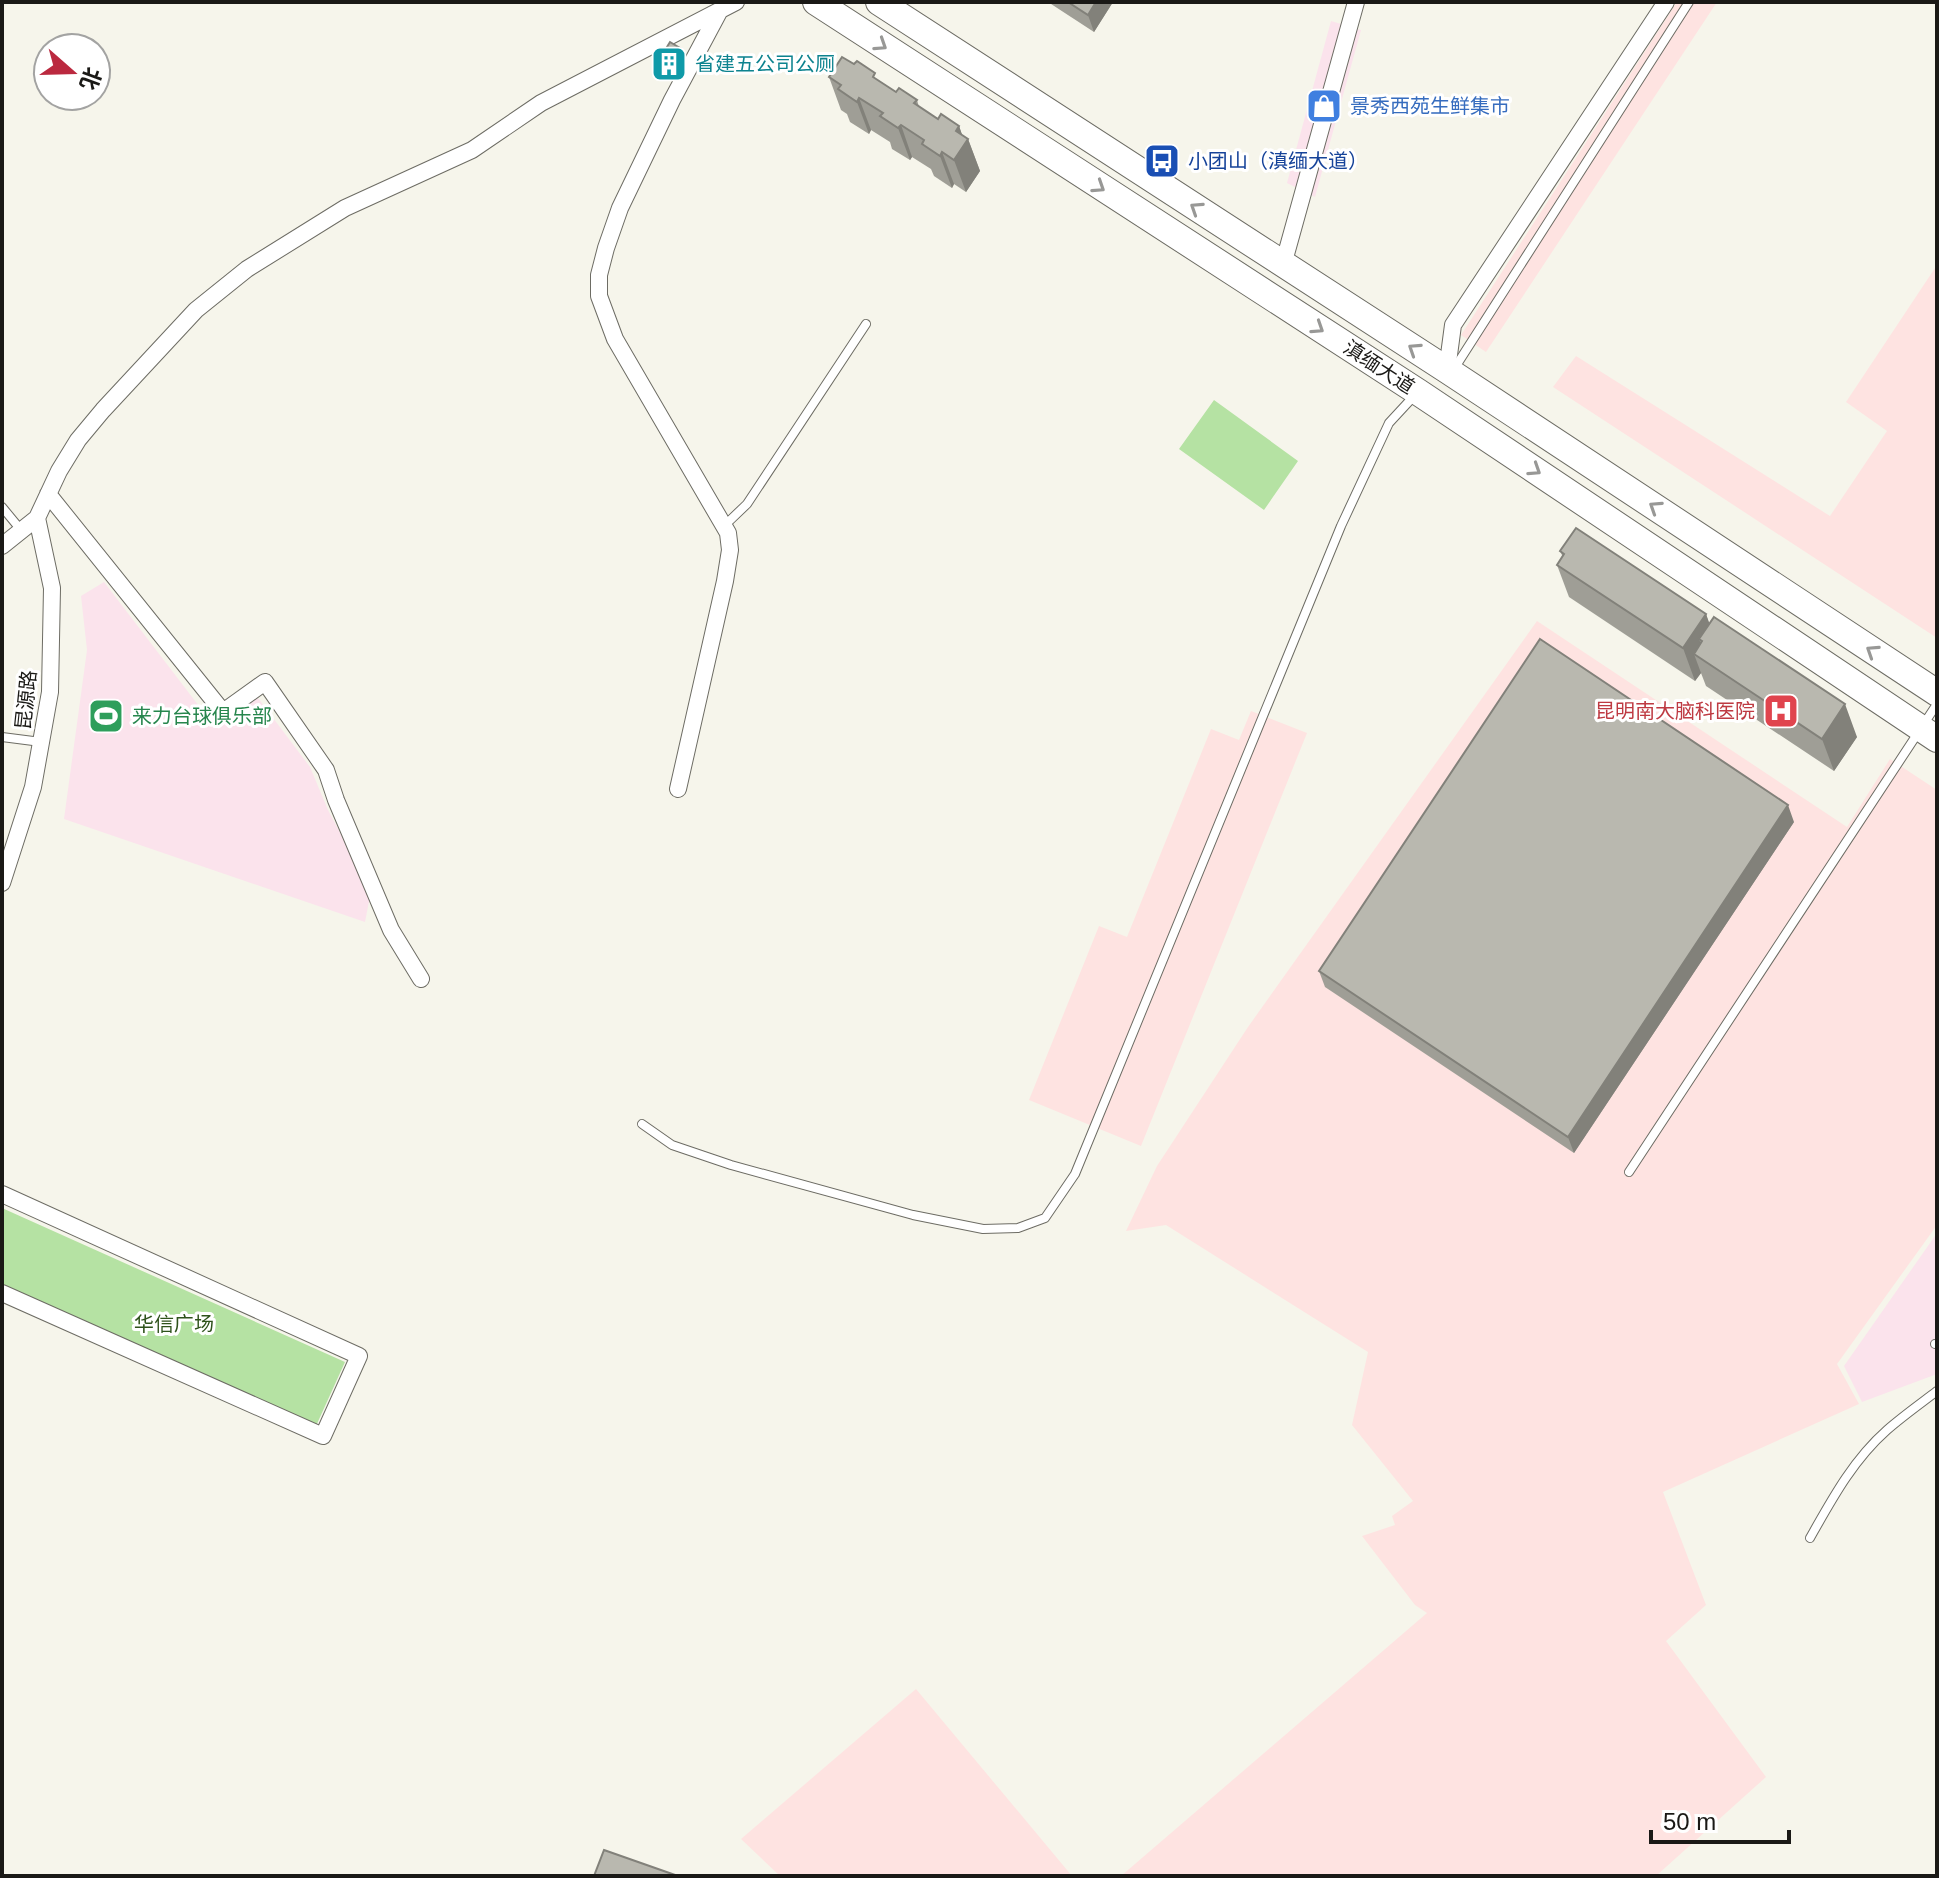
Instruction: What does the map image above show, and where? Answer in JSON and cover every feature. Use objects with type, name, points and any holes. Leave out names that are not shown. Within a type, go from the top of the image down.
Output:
[{"type":"main road","name":"滇缅大道","points":[[816,2],[1418,392],[1930,734]]},
{"type":"main road","name":"滇缅大道","points":[[879,2],[1937,693]]},
{"type":"street","points":[[2,546],[37,518],[78,440],[103,410],[196,310],[247,269],[345,208],[472,150],[541,103],[736,2]]},
{"type":"street","points":[[1283,265],[1356,2]]},
{"type":"street","points":[[1449,372],[1453,325],[1666,2]]},
{"type":"street","points":[[678,789],[730,550],[728,533],[615,339],[599,296],[599,275],[620,208],[719,12]]},
{"type":"street","points":[[48,494],[223,712],[265,682],[326,770],[391,930],[421,979]]},
{"type":"street","name":"昆源路","points":[[2,883],[33,787],[50,692],[52,588],[37,518]]},
{"type":"street","points":[[2,1194],[359,1356],[323,1436],[2,1293]]},
{"type":"lane","points":[[1449,372],[1689,2]]},
{"type":"lane","points":[[724,526],[747,504],[866,324]]},
{"type":"lane","points":[[642,1124],[672,1145],[731,1165],[913,1215],[983,1229],[1018,1228],[1045,1218],[1075,1174],[1341,526],[1389,423],[1418,392]]},
{"type":"lane","points":[[2,507],[21,531]]},
{"type":"lane","points":[[1629,1172],[1930,734],[1937,704]]},
{"type":"lane","points":[[2,737],[42,743]]},
{"type":"lane","points":[[1810,1538],[1835,1492],[1860,1459],[1886,1431],[1937,1391]]},
{"type":"shaded area","points":[[1677,2],[1717,2],[1486,352],[1461,335]]},
{"type":"shaded area","name":"景秀西苑生鲜集市","points":[[1331,21],[1361,30],[1315,197],[1287,183]]},
{"type":"shaded area","points":[[1937,265],[1937,638],[1553,387],[1576,356],[1830,516],[1887,431],[1846,402]]},
{"type":"shaded area","points":[[104,582],[215,727],[258,698],[310,767],[328,810],[371,891],[365,922],[64,819],[87,650],[81,596]]},
{"type":"shaded area","points":[[1537,621],[1847,827],[1890,759],[1937,790],[1937,1225],[1837,1364],[1859,1404],[1663,1492],[1706,1605],[1666,1641],[1766,1777],[1656,1876],[1121,1876],[1427,1613],[1415,1605],[1362,1536],[1395,1525],[1392,1516],[1413,1501],[1352,1425],[1368,1352],[1166,1225],[1126,1231],[1157,1166],[1248,1027]]},
{"type":"shaded area","points":[[1251,711],[1307,733],[1141,1146],[1029,1100],[1099,926],[1127,937],[1211,729],[1239,740]]},
{"type":"shaded area","points":[[1937,1233],[1937,1374],[1862,1402],[1844,1366]]},
{"type":"shaded area","points":[[916,1689],[1072,1876],[780,1876],[741,1839]]},
{"type":"green space","points":[[1214,400],[1298,461],[1264,510],[1179,449]]},
{"type":"green space","name":"华信广场","points":[[2,1208],[345,1362],[316,1426],[2,1286]]},
{"type":"building","points":[[1068,2],[1096,2],[1088,15]]},
{"type":"building","points":[[670,42],[680,48],[664,74],[654,68]]},
{"type":"building","points":[[842,57],[854,64],[857,61],[875,73],[873,77],[896,92],[899,88],[917,100],[914,103],[938,119],[941,114],[959,126],[956,131],[968,139],[954,160],[942,152],[940,156],[922,144],[924,140],[880,116],[883,113],[859,98],[857,102],[838,89],[841,85],[829,77]]},
{"type":"building","points":[[1576,528],[1706,614],[1683,648],[1557,565],[1564,554],[1560,551]]},
{"type":"building","points":[[1714,617],[1845,704],[1822,739],[1694,654],[1702,641],[1699,639]]},
{"type":"building","points":[[1540,639],[1788,805],[1568,1137],[1319,971]]},
{"type":"building","points":[[604,1850],[678,1876],[594,1876]]},
{"type":"place","name":"省建五公司公厕","points":[[669,64]]},
{"type":"place","name":"景秀西苑生鲜集市","points":[[1324,106]]},
{"type":"place","name":"小团山（滇缅大道）","points":[[1162,161]]},
{"type":"place","name":"昆明南大脑科医院","points":[[1781,711]]},
{"type":"place","name":"来力台球俱乐部","points":[[106,716]]}]
